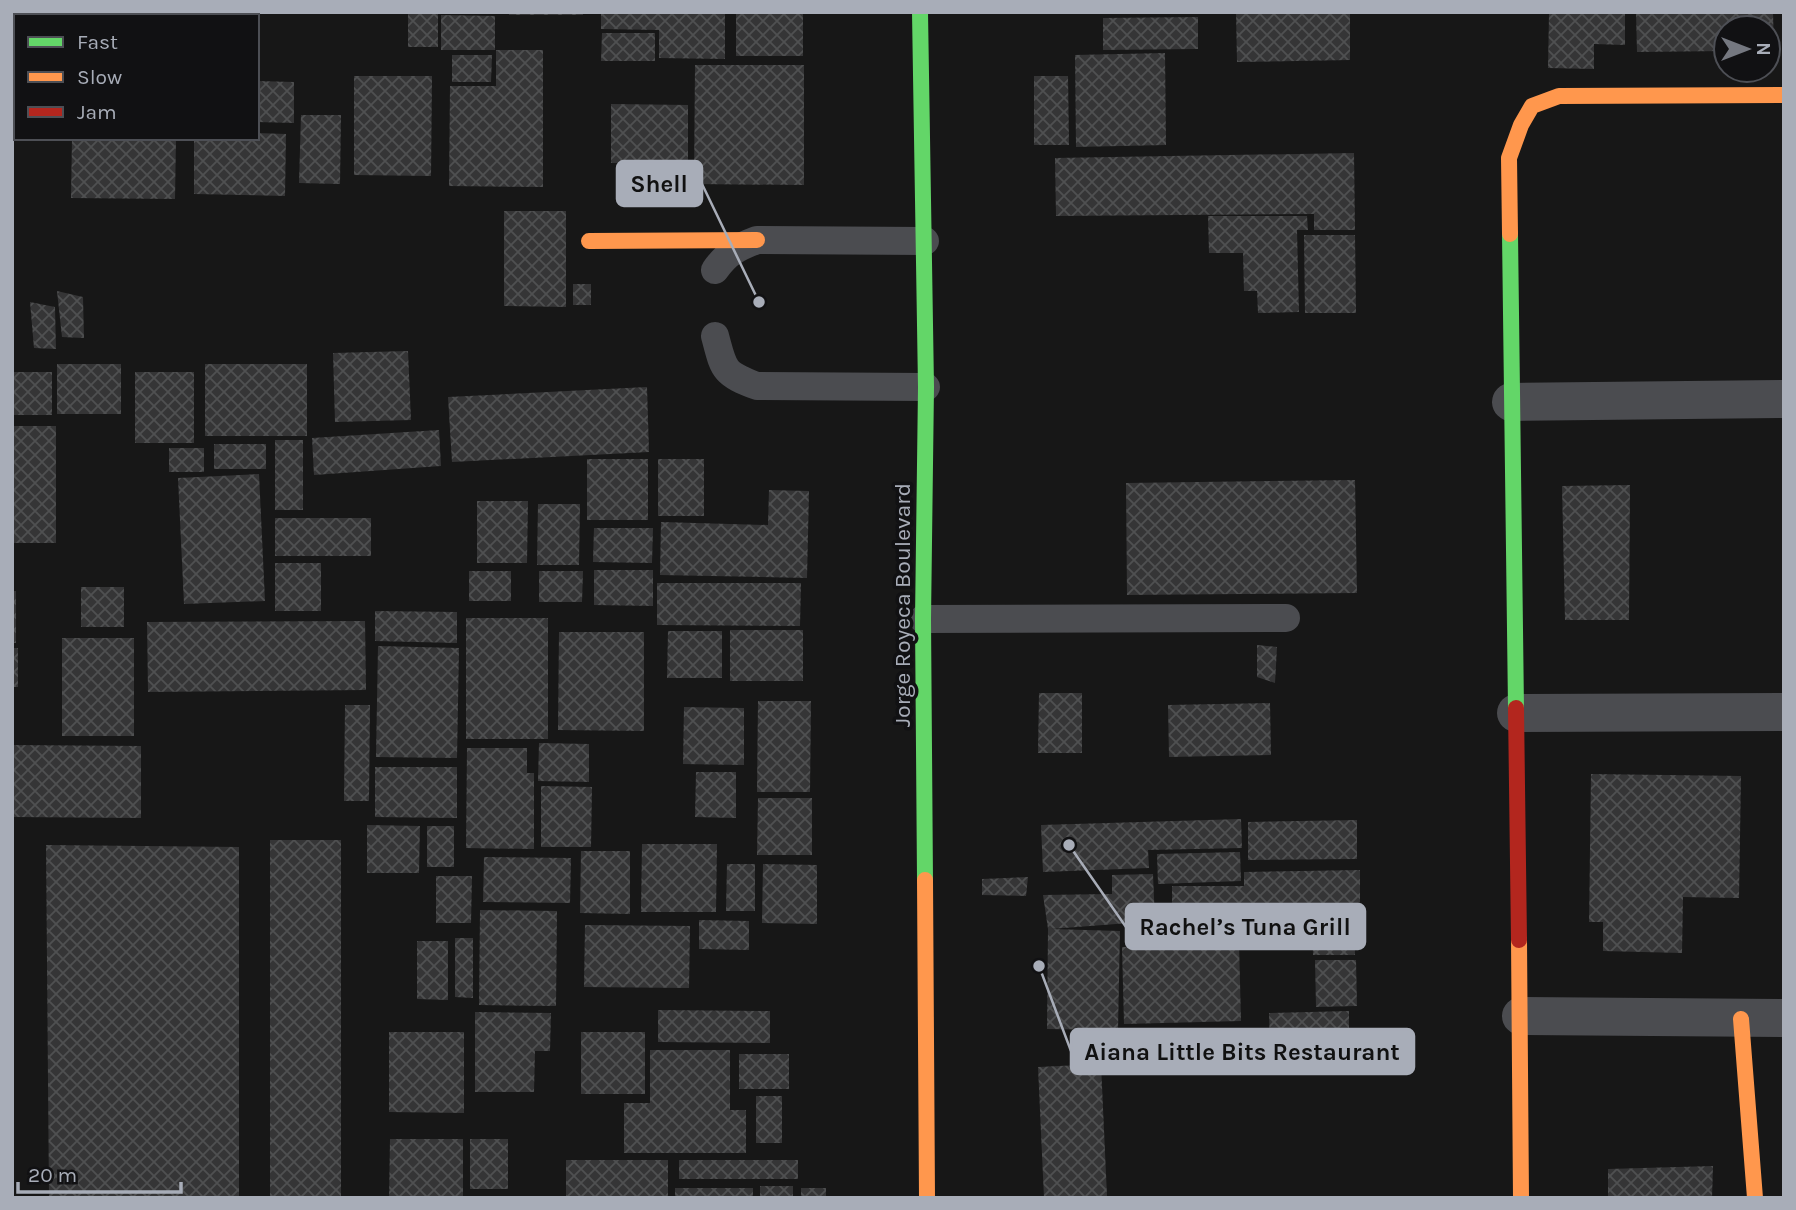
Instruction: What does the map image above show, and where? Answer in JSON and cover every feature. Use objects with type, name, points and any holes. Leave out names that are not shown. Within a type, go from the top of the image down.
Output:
[{"type":"street","name":"Jorge Royeca Boulevard","points":[[920,12],[926,387],[923,619],[927,1198]]},
{"type":"street","points":[[1521,1198],[1509,158],[1521,124],[1532,106],[1559,96],[1784,95]]},
{"type":"street","points":[[589,241],[757,240]]},
{"type":"street","points":[[1511,402],[1784,399]]},
{"type":"street","points":[[1516,713],[1784,712]]},
{"type":"street","points":[[1521,1016],[1784,1018]]},
{"type":"street","points":[[1741,1019],[1755,1198]]},
{"type":"lane","points":[[715,270],[725,256],[737,247],[757,240],[925,241]]},
{"type":"lane","points":[[715,335],[724,368],[735,378],[757,386],[926,387]]},
{"type":"lane","points":[[923,619],[1286,618]]},
{"type":"building","points":[[55,12],[120,12],[120,14]]},
{"type":"building","points":[[165,12],[228,12],[228,14]]},
{"type":"building","points":[[408,12],[438,12],[438,47],[408,47]]},
{"type":"building","points":[[509,12],[583,12],[583,15],[509,15]]},
{"type":"building","points":[[601,12],[725,12],[725,59],[659,58],[659,30],[601,29]]},
{"type":"building","points":[[736,12],[803,12],[803,56],[736,56]]},
{"type":"building","points":[[1236,12],[1350,12],[1350,60],[1237,62]]},
{"type":"building","points":[[1625,12],[1625,45],[1594,44],[1594,69],[1548,68],[1549,14]]},
{"type":"building","points":[[1636,12],[1773,12],[1712,14],[1712,51],[1637,52]]},
{"type":"building","points":[[441,15],[495,16],[495,50],[441,50]]},
{"type":"building","points":[[1198,17],[1198,49],[1103,50],[1103,18]]},
{"type":"building","points":[[602,33],[655,33],[655,61],[601,61]]},
{"type":"building","points":[[12,42],[14,42],[14,115]]},
{"type":"building","points":[[496,50],[543,50],[543,187],[449,186],[450,86],[496,86]]},
{"type":"building","points":[[1165,53],[1166,145],[1076,147],[1075,55]]},
{"type":"building","points":[[452,55],[492,55],[491,82],[452,82]]},
{"type":"building","points":[[695,65],[804,65],[804,185],[694,184]]},
{"type":"building","points":[[354,76],[432,76],[431,176],[354,175]]},
{"type":"building","points":[[1034,76],[1068,76],[1069,145],[1034,145]]},
{"type":"building","points":[[259,81],[294,82],[294,123],[259,122]]},
{"type":"building","points":[[611,104],[688,105],[688,164],[611,163]]},
{"type":"building","points":[[301,115],[341,115],[340,184],[299,183]]},
{"type":"building","points":[[259,133],[286,134],[285,196],[194,194],[194,140],[259,140]]},
{"type":"building","points":[[72,140],[176,140],[175,199],[71,198]]},
{"type":"building","points":[[1354,153],[1355,230],[1314,230],[1314,214],[1056,216],[1055,158]]},
{"type":"building","points":[[504,211],[566,211],[566,307],[504,306]]},
{"type":"building","points":[[1208,216],[1307,216],[1308,230],[1297,230],[1299,312],[1258,313],[1257,291],[1244,291],[1243,253],[1209,253]]},
{"type":"building","points":[[1304,235],[1355,235],[1356,313],[1305,313]]},
{"type":"building","points":[[573,284],[591,284],[591,305],[573,305]]},
{"type":"building","points":[[57,291],[83,297],[84,338],[62,337]]},
{"type":"building","points":[[30,302],[55,307],[56,349],[34,348]]},
{"type":"building","points":[[408,351],[411,420],[335,422],[333,353]]},
{"type":"building","points":[[57,364],[121,364],[121,414],[57,414]]},
{"type":"building","points":[[205,364],[307,364],[307,436],[205,436]]},
{"type":"building","points":[[12,372],[52,372],[52,415],[12,415]]},
{"type":"building","points":[[135,372],[194,372],[194,443],[135,443]]},
{"type":"building","points":[[647,387],[649,452],[452,462],[448,397]]},
{"type":"building","points":[[12,426],[56,426],[56,543],[12,543]]},
{"type":"building","points":[[439,430],[441,466],[314,475],[312,438]]},
{"type":"building","points":[[275,440],[303,440],[303,510],[275,510]]},
{"type":"building","points":[[214,444],[266,444],[266,469],[214,469]]},
{"type":"building","points":[[169,448],[204,448],[204,472],[169,472]]},
{"type":"building","points":[[587,459],[648,459],[648,520],[587,520]]},
{"type":"building","points":[[658,459],[704,459],[704,516],[658,516]]},
{"type":"building","points":[[259,474],[265,601],[184,604],[178,478]]},
{"type":"building","points":[[1355,480],[1357,593],[1127,595],[1126,483]]},
{"type":"building","points":[[1630,485],[1629,620],[1565,620],[1562,486]]},
{"type":"building","points":[[769,490],[809,491],[807,578],[660,575],[661,522],[768,525]]},
{"type":"building","points":[[477,501],[528,501],[527,563],[477,563]]},
{"type":"building","points":[[538,504],[580,504],[579,565],[537,565]]},
{"type":"building","points":[[275,518],[371,518],[371,556],[275,556]]},
{"type":"building","points":[[594,528],[653,528],[652,563],[593,562]]},
{"type":"building","points":[[275,563],[321,563],[321,611],[275,611]]},
{"type":"building","points":[[594,570],[653,570],[653,606],[594,605]]},
{"type":"building","points":[[469,571],[511,571],[511,601],[469,601]]},
{"type":"building","points":[[539,571],[583,571],[582,602],[539,602]]},
{"type":"building","points":[[657,583],[801,583],[800,626],[657,625]]},
{"type":"building","points":[[81,587],[124,587],[124,627],[81,627]]},
{"type":"building","points":[[12,591],[16,591],[16,643],[12,643]]},
{"type":"building","points":[[375,611],[457,612],[457,643],[375,641]]},
{"type":"building","points":[[466,618],[548,618],[548,739],[466,739]]},
{"type":"building","points":[[365,621],[366,690],[148,692],[147,622]]},
{"type":"building","points":[[730,630],[803,630],[803,681],[730,681]]},
{"type":"building","points":[[668,631],[722,631],[722,678],[667,678]]},
{"type":"building","points":[[559,632],[644,632],[644,731],[558,730]]},
{"type":"building","points":[[62,638],[134,638],[134,736],[62,736]]},
{"type":"building","points":[[1257,645],[1277,647],[1275,683],[1257,677]]},
{"type":"building","points":[[378,646],[459,648],[457,758],[376,757]]},
{"type":"building","points":[[12,648],[18,648],[18,687],[12,687]]},
{"type":"building","points":[[1039,693],[1082,693],[1082,753],[1038,753]]},
{"type":"building","points":[[758,701],[811,701],[810,792],[757,792]]},
{"type":"building","points":[[1270,703],[1271,755],[1169,757],[1168,705]]},
{"type":"building","points":[[345,705],[370,705],[369,801],[344,801]]},
{"type":"building","points":[[684,707],[744,708],[744,765],[683,764]]},
{"type":"building","points":[[539,743],[589,744],[589,782],[538,781]]},
{"type":"building","points":[[12,745],[141,746],[141,818],[12,817]]},
{"type":"building","points":[[467,748],[527,748],[527,773],[534,773],[534,849],[466,848]]},
{"type":"building","points":[[375,767],[457,767],[457,818],[375,817]]},
{"type":"building","points":[[696,772],[736,772],[736,818],[695,817]]},
{"type":"building","points":[[1591,774],[1741,776],[1739,898],[1683,897],[1682,953],[1603,951],[1603,922],[1589,922]]},
{"type":"building","points":[[541,786],[592,787],[591,847],[541,847]]},
{"type":"building","points":[[758,798],[812,798],[812,855],[757,855]]},
{"type":"building","points":[[1241,819],[1242,848],[1148,850],[1149,868],[1043,872],[1041,825]]},
{"type":"building","points":[[1357,820],[1357,859],[1248,860],[1248,822]]},
{"type":"building","points":[[367,825],[420,826],[419,873],[367,873]]},
{"type":"building","points":[[427,826],[454,826],[454,867],[427,867]]},
{"type":"building","points":[[270,840],[341,840],[341,1198],[270,1198]]},
{"type":"building","points":[[642,844],[717,844],[716,912],[641,912]]},
{"type":"building","points":[[46,845],[239,847],[239,1198],[49,1198]]},
{"type":"building","points":[[581,851],[630,851],[630,914],[580,913]]},
{"type":"building","points":[[1240,852],[1241,881],[1158,884],[1157,854]]},
{"type":"building","points":[[484,857],[571,858],[570,903],[483,902]]},
{"type":"building","points":[[727,864],[755,864],[755,911],[726,911]]},
{"type":"building","points":[[763,864],[817,865],[817,924],[762,923]]},
{"type":"building","points":[[1360,870],[1360,914],[1172,916],[1172,886],[1244,886],[1244,872]]},
{"type":"building","points":[[1153,874],[1155,921],[1051,929],[1120,931],[1118,1030],[1047,1029],[1048,929],[1043,895],[1112,894],[1112,875]]},
{"type":"building","points":[[436,876],[472,876],[471,923],[436,923]]},
{"type":"building","points":[[1028,877],[1026,896],[982,895],[982,879]]},
{"type":"building","points":[[480,910],[557,911],[556,1006],[479,1005]]},
{"type":"building","points":[[1354,917],[1355,955],[1313,955],[1312,918]]},
{"type":"building","points":[[699,920],[749,921],[749,950],[699,949]]},
{"type":"building","points":[[585,925],[690,926],[689,988],[584,987]]},
{"type":"building","points":[[455,938],[473,938],[473,998],[455,997]]},
{"type":"building","points":[[417,941],[448,941],[448,1000],[417,999]]},
{"type":"building","points":[[1239,943],[1241,1021],[1124,1024],[1122,947]]},
{"type":"building","points":[[1315,960],[1356,960],[1357,1006],[1316,1007]]},
{"type":"building","points":[[658,1010],[770,1011],[770,1043],[658,1042]]},
{"type":"building","points":[[1349,1011],[1349,1050],[1270,1051],[1269,1013]]},
{"type":"building","points":[[475,1012],[551,1013],[550,1051],[535,1051],[534,1092],[475,1092]]},
{"type":"building","points":[[389,1032],[464,1032],[464,1113],[389,1112]]},
{"type":"building","points":[[581,1032],[645,1032],[645,1094],[581,1094]]},
{"type":"building","points":[[650,1050],[730,1050],[730,1110],[746,1110],[746,1153],[624,1153],[624,1103],[650,1103]]},
{"type":"building","points":[[739,1054],[789,1054],[789,1089],[739,1089]]},
{"type":"building","points":[[1101,1064],[1107,1196],[1044,1198],[1038,1067]]},
{"type":"building","points":[[756,1096],[782,1096],[782,1143],[756,1143]]},
{"type":"building","points":[[390,1139],[463,1139],[463,1198],[389,1198]]},
{"type":"building","points":[[470,1139],[508,1139],[508,1189],[470,1189]]},
{"type":"building","points":[[566,1160],[668,1160],[668,1198],[566,1198]]},
{"type":"building","points":[[679,1160],[798,1160],[798,1179],[679,1179]]},
{"type":"building","points":[[1713,1166],[1712,1198],[1608,1198],[1608,1169]]},
{"type":"building","points":[[760,1186],[793,1186],[793,1198],[760,1198]]},
{"type":"building","points":[[675,1188],[753,1188],[753,1198],[675,1198]]},
{"type":"building","points":[[801,1188],[826,1188],[826,1198],[801,1198]]},
{"type":"traffic: fast","points":[[920,12],[926,387],[923,619],[925,880]]},
{"type":"traffic: fast","points":[[1510,234],[1516,708]]},
{"type":"traffic: slow","points":[[1510,234],[1509,158],[1521,125],[1532,106],[1559,96],[1784,95]]},
{"type":"traffic: slow","points":[[589,241],[757,240]]},
{"type":"traffic: slow","points":[[925,880],[927,1198]]},
{"type":"traffic: slow","points":[[1519,940],[1521,1198]]},
{"type":"traffic: slow","points":[[1741,1019],[1755,1198]]},
{"type":"traffic: jam","points":[[1516,708],[1519,940]]},
{"type":"place","name":"Shell","points":[[759,302]]},
{"type":"place","name":"Rachel’s Tuna Grill","points":[[1069,845]]},
{"type":"place","name":"Aiana Little Bits Restaurant","points":[[1039,966]]}]
